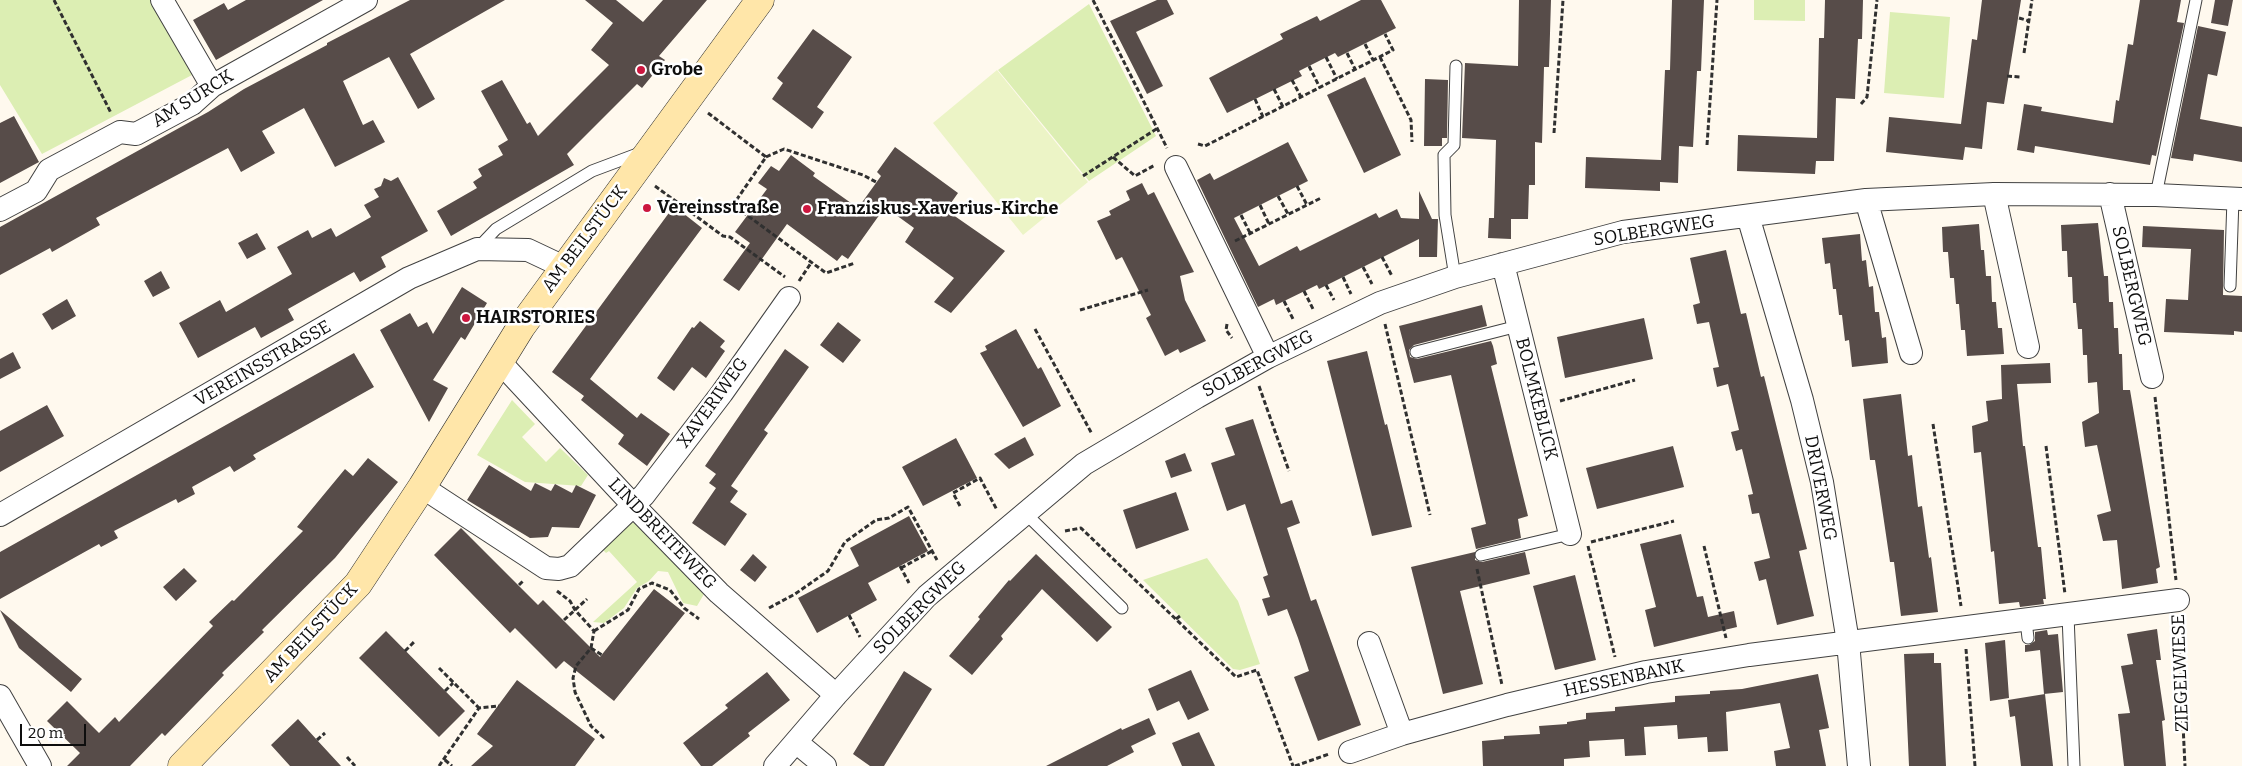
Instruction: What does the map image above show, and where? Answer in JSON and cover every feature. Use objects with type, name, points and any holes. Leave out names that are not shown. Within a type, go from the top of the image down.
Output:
[{"type":"main road","name":"AM BEILSTÜCK","points":[[182,766],[358,584],[422,487],[499,361],[564,267],[760,0]]},
{"type":"street","points":[[162,0],[212,86]]},
{"type":"street","name":"AM SURCK","points":[[0,210],[36,192],[49,170],[120,132],[136,134],[192,104],[212,86],[366,0]]},
{"type":"street","points":[[1174,161],[1268,358]]},
{"type":"street","points":[[1994,194],[2028,347]]},
{"type":"street","name":"SOLBERGWEG","points":[[775,766],[836,694],[927,596],[1024,512],[1084,464],[1197,397],[1268,358],[1380,303],[1455,277],[1623,232],[1866,200],[1994,194],[2110,194],[2237,199]]},
{"type":"street","name":"SOLBERGWEG","points":[[2110,194],[2152,377]]},
{"type":"street","points":[[1866,200],[1910,353]]},
{"type":"street","name":"DRIVERWEG","points":[[1748,216],[1802,400],[1822,482],[1848,642],[1859,766]]},
{"type":"street","name":"VEREINSSTRASSE","points":[[0,515],[409,278],[477,249],[528,250],[564,267]]},
{"type":"street","name":"BOLMKEBLICK","points":[[1503,264],[1570,534]]},
{"type":"street","name":"XAVERIWEG","points":[[633,505],[644,496],[722,394],[789,289]]},
{"type":"street","name":"LINDBREITEWEG","points":[[499,361],[633,505],[719,593],[836,694]]},
{"type":"street","points":[[422,487],[546,568],[559,569],[570,566],[633,505]]},
{"type":"street","name":"ZIEGELWIESE","points":[[1848,642],[1965,628],[2027,629],[2068,615],[2178,600]]},
{"type":"street","name":"HESSENBANK","points":[[1350,752],[1402,734],[1507,705],[1621,677],[1749,655],[1848,642]]},
{"type":"street","points":[[1370,643],[1402,734]]},
{"type":"street","points":[[0,696],[40,766]]},
{"type":"street","points":[[796,742],[825,766]]},
{"type":"lane","points":[[2156,195],[2196,0]]},
{"type":"lane","points":[[1455,277],[1445,215],[1444,155],[1454,145],[1456,66]]},
{"type":"lane","points":[[477,249],[496,229],[592,171],[652,149]]},
{"type":"lane","points":[[2230,286],[2234,255],[2237,199]]},
{"type":"lane","points":[[1416,352],[1518,326]]},
{"type":"lane","points":[[1024,512],[1122,608]]},
{"type":"lane","points":[[1481,555],[1570,534]]},
{"type":"lane","points":[[2068,615],[2074,766]]},
{"type":"path","points":[[54,0],[120,132]]},
{"type":"path","points":[[1093,0],[1174,161],[1135,176],[1114,156]]},
{"type":"path","points":[[1554,133],[1563,0]]},
{"type":"path","points":[[1707,145],[1717,0]]},
{"type":"path","points":[[1861,104],[1867,97],[1877,0]]},
{"type":"path","points":[[2024,53],[2032,0]]},
{"type":"path","points":[[2019,18],[2029,21]]},
{"type":"path","points":[[1198,144],[1205,146],[1394,50],[1385,34]]},
{"type":"path","points":[[1365,44],[1373,60]]},
{"type":"path","points":[[1347,53],[1355,69]]},
{"type":"path","points":[[1326,57],[1337,79]]},
{"type":"path","points":[[1380,57],[1411,120],[1412,142]]},
{"type":"path","points":[[1309,66],[1320,88]]},
{"type":"path","points":[[2007,76],[2020,77]]},
{"type":"path","points":[[1292,80],[1301,97]]},
{"type":"path","points":[[1274,89],[1283,106]]},
{"type":"path","points":[[687,98],[766,157]]},
{"type":"path","points":[[1255,99],[1263,117]]},
{"type":"path","points":[[1083,176],[1158,128]]},
{"type":"path","points":[[855,263],[826,273],[733,205],[766,157],[784,149],[863,175],[876,182]]},
{"type":"path","points":[[656,186],[723,236],[730,237],[789,289]]},
{"type":"path","points":[[1296,186],[1306,205]]},
{"type":"path","points":[[1278,196],[1288,214]]},
{"type":"path","points":[[1216,250],[1321,198]]},
{"type":"path","points":[[1260,205],[1269,224]]},
{"type":"path","points":[[1241,215],[1250,233]]},
{"type":"path","points":[[1382,257],[1392,276]]},
{"type":"path","points":[[1363,266],[1372,285]]},
{"type":"path","points":[[1342,277],[1352,295]]},
{"type":"path","points":[[1326,285],[1335,303]]},
{"type":"path","points":[[1080,310],[1148,290]]},
{"type":"path","points":[[1304,291],[1314,312]]},
{"type":"path","points":[[1284,301],[1294,321]]},
{"type":"path","points":[[1385,324],[1430,515]]},
{"type":"path","points":[[1035,329],[1093,437]]},
{"type":"path","points":[[2152,377],[2178,600]]},
{"type":"path","points":[[1557,402],[1635,380]]},
{"type":"path","points":[[1258,383],[1289,471]]},
{"type":"path","points":[[1933,424],[1965,628],[1974,766]]},
{"type":"path","points":[[2046,446],[2068,615]]},
{"type":"path","points":[[960,506],[953,493],[980,478],[998,513]]},
{"type":"path","points":[[761,611],[795,594],[828,571],[845,542],[876,520],[889,518],[908,507],[940,566]]},
{"type":"path","points":[[1621,677],[1588,543],[1674,521]]},
{"type":"path","points":[[1047,535],[1081,528],[1215,654],[1236,677],[1257,670],[1294,766],[1342,749],[1350,752]]},
{"type":"path","points":[[1704,546],[1726,639]]},
{"type":"path","points":[[913,591],[900,567],[932,551]]},
{"type":"path","points":[[1477,571],[1507,705]]},
{"type":"path","points":[[519,586],[524,580]]},
{"type":"path","points":[[594,631],[628,610],[639,589],[652,583],[670,590],[684,608],[699,619]]},
{"type":"path","points":[[564,620],[587,599]]},
{"type":"path","name":"ZIEGELWIESE","points":[[2178,600],[2185,766]]},
{"type":"path","points":[[574,610],[594,631]]},
{"type":"path","points":[[849,615],[864,642]]},
{"type":"path","points":[[1176,619],[1180,616]]},
{"type":"path","points":[[594,631],[592,648],[576,666],[573,678],[575,692],[591,726],[605,739]]},
{"type":"path","points":[[406,651],[414,642]]},
{"type":"path","points":[[592,648],[602,655]]},
{"type":"path","points":[[438,668],[479,708],[499,706]]},
{"type":"path","points":[[445,691],[453,683]]},
{"type":"path","points":[[439,766],[445,760],[479,708]]},
{"type":"path","points":[[317,740],[325,733]]},
{"type":"path","points":[[347,757],[355,766]]},
{"type":"path","points":[[445,760],[452,766]]},
{"type":"green space","points":[[0,0],[155,0],[192,75],[42,154],[0,85]]},
{"type":"green space","points":[[1754,0],[1805,0],[1805,21],[1754,20]]},
{"type":"green space","points":[[1089,4],[1156,136],[1089,181],[998,70]]},
{"type":"green space","points":[[1890,12],[1950,17],[1944,98],[1884,93]]},
{"type":"green space","points":[[997,70],[1088,182],[1023,235],[933,123]]},
{"type":"green space","points":[[512,400],[535,424],[522,437],[546,462],[560,448],[588,475],[581,486],[525,482],[477,455]]},
{"type":"green space","points":[[631,523],[635,523],[704,594],[697,606],[683,603],[668,572],[658,571],[649,581],[637,588],[624,608],[604,623],[593,622],[637,582],[609,551],[606,553],[602,549]]},
{"type":"green space","points":[[1207,558],[1238,601],[1260,664],[1240,670],[1233,669],[1143,580]]},
{"type":"building","points":[[246,0],[323,0],[216,60],[193,20],[224,3],[228,10]]},
{"type":"building","points":[[410,0],[505,0],[410,54],[435,99],[418,109],[389,57],[343,81],[363,125],[373,120],[385,142],[335,167],[304,108],[262,131],[275,153],[241,172],[228,148],[96,218],[100,225],[52,252],[50,248],[0,275],[0,227],[208,112],[244,89],[327,45],[327,43]]},
{"type":"building","points":[[585,0],[616,0],[643,22],[663,0],[707,0],[659,56],[665,60],[642,88],[637,84],[567,154],[574,165],[451,236],[437,211],[477,188],[473,182],[482,176],[478,169],[503,155],[498,146],[508,140],[481,91],[502,80],[527,124],[530,122],[538,136],[609,65],[591,50],[613,23]]},
{"type":"building","points":[[1157,0],[1167,0],[1174,14],[1136,32],[1163,86],[1147,94],[1110,21]]},
{"type":"building","points":[[1361,0],[1381,0],[1396,28],[1338,57],[1335,53],[1299,71],[1302,76],[1227,113],[1209,78],[1283,39],[1280,34],[1317,16],[1320,21]]},
{"type":"building","points":[[1519,0],[1551,0],[1549,67],[1544,67],[1542,143],[1535,142],[1535,185],[1529,185],[1528,219],[1511,219],[1511,239],[1488,238],[1489,218],[1494,218],[1496,140],[1462,138],[1465,63],[1518,66]]},
{"type":"building","points":[[1672,0],[1704,0],[1701,71],[1697,71],[1693,147],[1679,146],[1678,183],[1660,182],[1660,191],[1585,188],[1586,157],[1661,160],[1665,70],[1670,70]]},
{"type":"building","points":[[1825,0],[1863,0],[1862,39],[1858,39],[1855,99],[1836,98],[1834,161],[1816,161],[1815,174],[1737,171],[1738,135],[1817,138],[1819,38],[1824,38]]},
{"type":"building","points":[[1982,0],[2021,0],[2004,104],[1987,102],[1982,149],[1965,147],[1963,160],[1886,152],[1889,117],[1961,124],[1972,39],[1977,40]]},
{"type":"building","points":[[2140,0],[2181,0],[2177,22],[2184,23],[2156,156],[2152,155],[2150,165],[2035,146],[2034,153],[2017,150],[2024,104],[2042,107],[2041,111],[2113,123],[2116,100],[2119,101],[2128,44],[2133,45]]},
{"type":"building","points":[[2215,0],[2233,0],[2228,26],[2211,23]]},
{"type":"building","points":[[2198,26],[2226,32],[2217,76],[2208,74],[2200,119],[2242,127],[2242,162],[2194,154],[2193,161],[2171,158]]},
{"type":"building","points":[[813,29],[852,57],[817,107],[824,112],[812,129],[772,99],[783,83],[777,78]]},
{"type":"building","points":[[1365,77],[1401,155],[1364,173],[1327,95]]},
{"type":"building","points":[[1425,79],[1448,80],[1447,138],[1442,138],[1442,146],[1424,146]]},
{"type":"building","points":[[14,116],[39,162],[0,183],[0,123]]},
{"type":"building","points":[[1288,142],[1308,181],[1234,218],[1259,266],[1297,246],[1300,251],[1376,213],[1379,218],[1397,209],[1401,218],[1419,219],[1419,191],[1432,219],[1438,219],[1437,257],[1419,257],[1419,239],[1319,289],[1317,285],[1276,305],[1274,299],[1258,307],[1197,180],[1210,173],[1214,180]]},
{"type":"building","points":[[895,147],[958,193],[946,210],[1005,251],[951,313],[934,302],[954,278],[905,242],[914,228],[885,207],[848,259],[842,255],[837,261],[787,224],[739,291],[723,280],[750,243],[735,232],[767,189],[758,183],[771,166],[779,171],[791,155],[815,173],[813,176],[858,208],[881,176],[877,172]]},
{"type":"building","points":[[398,177],[428,231],[381,257],[386,267],[360,282],[354,272],[288,309],[294,320],[261,338],[255,327],[198,358],[179,323],[220,300],[226,312],[292,274],[277,247],[308,230],[312,238],[331,228],[336,237],[371,217],[364,205],[379,197],[374,189],[381,186],[384,178],[391,181]]},
{"type":"building","points":[[1142,183],[1148,195],[1154,192],[1194,272],[1180,276],[1185,300],[1206,341],[1180,353],[1178,349],[1165,356],[1146,318],[1151,315],[1122,257],[1116,260],[1097,221],[1111,215],[1109,211],[1130,200],[1126,191]]},
{"type":"building","points":[[674,206],[702,228],[590,379],[637,418],[641,413],[670,434],[647,466],[618,444],[624,435],[581,400],[584,396],[552,372]]},
{"type":"building","points":[[2098,223],[2104,276],[2108,276],[2109,302],[2113,302],[2114,328],[2118,328],[2119,354],[2122,354],[2123,390],[2130,390],[2160,567],[2156,569],[2158,583],[2122,589],[2117,540],[2103,541],[2097,515],[2111,511],[2097,445],[2085,447],[2082,422],[2099,413],[2097,382],[2088,383],[2087,355],[2083,355],[2082,329],[2078,329],[2076,303],[2073,303],[2072,277],[2068,277],[2067,251],[2062,251],[2061,225]]},
{"type":"building","points":[[1979,224],[1986,276],[1991,276],[1992,302],[1996,302],[1998,328],[2002,328],[2004,354],[1967,356],[1965,330],[1961,330],[1959,304],[1956,304],[1954,278],[1950,278],[1948,252],[1943,252],[1942,227]]},
{"type":"building","points":[[2143,226],[2224,230],[2223,295],[2242,296],[2242,332],[2234,331],[2234,335],[2164,332],[2166,299],[2188,300],[2191,249],[2142,247]]},
{"type":"building","points":[[257,233],[266,249],[247,259],[238,243]]},
{"type":"building","points":[[1860,234],[1862,261],[1866,260],[1869,287],[1873,286],[1875,312],[1879,312],[1882,338],[1886,337],[1888,363],[1852,367],[1849,340],[1845,341],[1836,289],[1833,289],[1830,263],[1825,264],[1822,238]]},
{"type":"building","points":[[1726,250],[1741,314],[1746,313],[1761,377],[1764,376],[1807,549],[1799,551],[1814,616],[1777,625],[1766,579],[1759,581],[1754,562],[1770,558],[1759,513],[1752,514],[1748,495],[1753,494],[1742,449],[1736,451],[1731,432],[1739,430],[1728,384],[1717,387],[1713,368],[1719,367],[1709,322],[1697,324],[1693,305],[1700,303],[1690,258]]},
{"type":"building","points":[[161,271],[170,288],[153,297],[144,281]]},
{"type":"building","points":[[462,287],[487,303],[465,340],[461,337],[433,380],[448,388],[429,422],[380,330],[410,313],[418,327],[427,322],[433,334]]},
{"type":"building","points":[[67,299],[76,316],[52,330],[42,314]]},
{"type":"building","points":[[1482,305],[1487,326],[1414,345],[1409,350],[1410,357],[1417,359],[1491,341],[1493,346],[1497,364],[1491,366],[1528,516],[1518,519],[1521,538],[1476,549],[1471,528],[1486,524],[1451,375],[1414,383],[1399,326]]},
{"type":"building","points":[[1644,318],[1653,359],[1565,378],[1557,337]]},
{"type":"building","points":[[700,321],[725,341],[720,347],[725,351],[706,378],[692,367],[674,391],[657,378],[692,327],[694,328]]},
{"type":"building","points":[[838,322],[861,340],[843,363],[820,345]]},
{"type":"building","points":[[1016,329],[1038,369],[1041,367],[1061,406],[1023,427],[980,353],[987,350],[985,346]]},
{"type":"building","points":[[785,349],[809,367],[764,430],[768,433],[731,486],[738,491],[730,502],[747,514],[725,546],[692,523],[716,488],[709,483],[716,474],[705,466]]},
{"type":"building","points":[[1367,351],[1412,527],[1372,536],[1327,361]]},
{"type":"building","points":[[13,352],[21,368],[0,379],[0,359]]},
{"type":"building","points":[[354,353],[374,387],[253,455],[256,459],[234,472],[230,466],[192,487],[195,494],[178,503],[176,499],[114,531],[118,538],[101,547],[99,544],[0,599],[0,552]]},
{"type":"building","points":[[2050,363],[2051,383],[2017,384],[2023,446],[2025,446],[2038,547],[2041,547],[2046,599],[2043,599],[2044,604],[2020,607],[2019,602],[1999,604],[1994,551],[1991,552],[1981,452],[1974,453],[1972,426],[1988,421],[1986,401],[2002,399],[2001,365]]},
{"type":"building","points":[[1901,394],[1908,456],[1912,455],[1918,507],[1922,506],[1938,612],[1901,616],[1894,562],[1890,562],[1875,460],[1870,460],[1863,399]]},
{"type":"building","points":[[47,405],[64,436],[0,472],[0,431]]},
{"type":"building","points":[[1253,419],[1281,504],[1292,500],[1300,523],[1287,528],[1311,601],[1316,599],[1361,725],[1318,741],[1294,677],[1309,671],[1287,609],[1268,616],[1262,599],[1270,597],[1263,577],[1268,575],[1245,504],[1227,511],[1211,463],[1235,455],[1225,428]]},
{"type":"building","points":[[1025,437],[1034,455],[1009,469],[994,454]]},
{"type":"building","points":[[956,438],[977,478],[923,506],[902,467]]},
{"type":"building","points":[[1673,446],[1684,487],[1597,509],[1586,468]]},
{"type":"building","points":[[1185,453],[1192,471],[1171,478],[1165,461]]},
{"type":"building","points":[[368,458],[398,482],[335,558],[262,630],[264,632],[222,673],[224,675],[165,736],[162,733],[130,766],[67,766],[80,753],[47,721],[67,701],[99,733],[115,717],[119,722],[213,626],[209,622],[232,600],[234,601],[303,531],[297,527],[345,469],[353,476]]},
{"type":"building","points":[[489,465],[531,491],[535,483],[551,491],[555,484],[572,493],[576,485],[596,495],[579,528],[552,527],[548,537],[530,538],[467,500]]},
{"type":"building","points":[[1176,492],[1189,530],[1136,549],[1123,510]]},
{"type":"building","points":[[909,516],[928,551],[868,583],[877,600],[817,633],[798,598],[859,566],[850,548]]},
{"type":"building","points":[[461,528],[538,605],[543,600],[600,657],[654,589],[685,613],[614,701],[564,661],[556,669],[515,628],[510,633],[434,555]]},
{"type":"building","points":[[1681,534],[1697,597],[1703,596],[1708,617],[1734,611],[1737,627],[1654,647],[1645,610],[1656,607],[1640,544]]},
{"type":"building","points":[[1475,552],[1475,560],[1482,562],[1525,552],[1530,574],[1460,591],[1483,684],[1443,694],[1411,567]]},
{"type":"building","points":[[753,554],[767,567],[755,582],[740,570]]},
{"type":"building","points":[[1036,554],[1112,627],[1097,642],[1042,589],[1001,636],[1003,639],[972,675],[949,656],[1009,580]]},
{"type":"building","points":[[184,568],[197,581],[176,601],[163,587]]},
{"type":"building","points":[[1575,575],[1596,660],[1555,670],[1533,586]]},
{"type":"building","points":[[0,610],[82,679],[71,692],[19,648]]},
{"type":"building","points":[[2157,629],[2161,660],[2156,660],[2165,720],[2162,721],[2166,766],[2124,766],[2118,714],[2130,713],[2121,666],[2133,664],[2127,634]]},
{"type":"building","points":[[2047,630],[2048,635],[2058,634],[2063,692],[2044,694],[2040,650],[2025,652],[2025,645],[2035,641],[2035,632]]},
{"type":"building","points":[[386,631],[465,711],[439,737],[359,658]]},
{"type":"building","points":[[2005,640],[2009,698],[1990,701],[1985,643]]},
{"type":"building","points":[[1934,653],[1934,663],[1941,663],[1946,766],[1909,766],[1904,654]]},
{"type":"building","points":[[1191,670],[1209,710],[1188,720],[1179,701],[1157,711],[1148,689]]},
{"type":"building","points":[[904,671],[932,689],[884,766],[870,766],[853,754]]},
{"type":"building","points":[[767,672],[790,700],[748,733],[750,736],[712,766],[701,766],[683,743],[728,708],[725,705]]},
{"type":"building","points":[[1818,674],[1829,728],[1819,730],[1826,766],[1776,766],[1774,751],[1790,748],[1780,703],[1726,712],[1728,751],[1708,752],[1707,737],[1678,739],[1677,725],[1644,727],[1646,755],[1625,756],[1624,739],[1589,741],[1590,757],[1564,759],[1564,766],[1483,766],[1482,741],[1504,739],[1504,736],[1540,734],[1539,726],[1567,724],[1567,722],[1586,719],[1586,713],[1615,711],[1615,707],[1675,702],[1675,696],[1710,694],[1710,691],[1742,689]]},
{"type":"building","points":[[517,680],[595,739],[575,766],[471,766],[493,746],[477,734]]},
{"type":"building","points":[[2045,694],[2053,766],[2021,766],[2015,716],[2010,717],[2008,700]]},
{"type":"building","points":[[1149,718],[1156,734],[1131,746],[1134,752],[1107,766],[1046,766],[1121,728],[1122,730]]},
{"type":"building","points":[[298,719],[341,766],[290,766],[271,745]]},
{"type":"building","points":[[1199,732],[1215,766],[1182,766],[1172,743]]},
{"type":"place","name":"Grobe","points":[[641,70]]},
{"type":"place","name":"Vereinsstraße","points":[[647,208]]},
{"type":"place","name":"Franziskus-Xaverius-Kirche","points":[[807,209]]},
{"type":"place","name":"HAIRSTORIES","points":[[466,318]]}]
